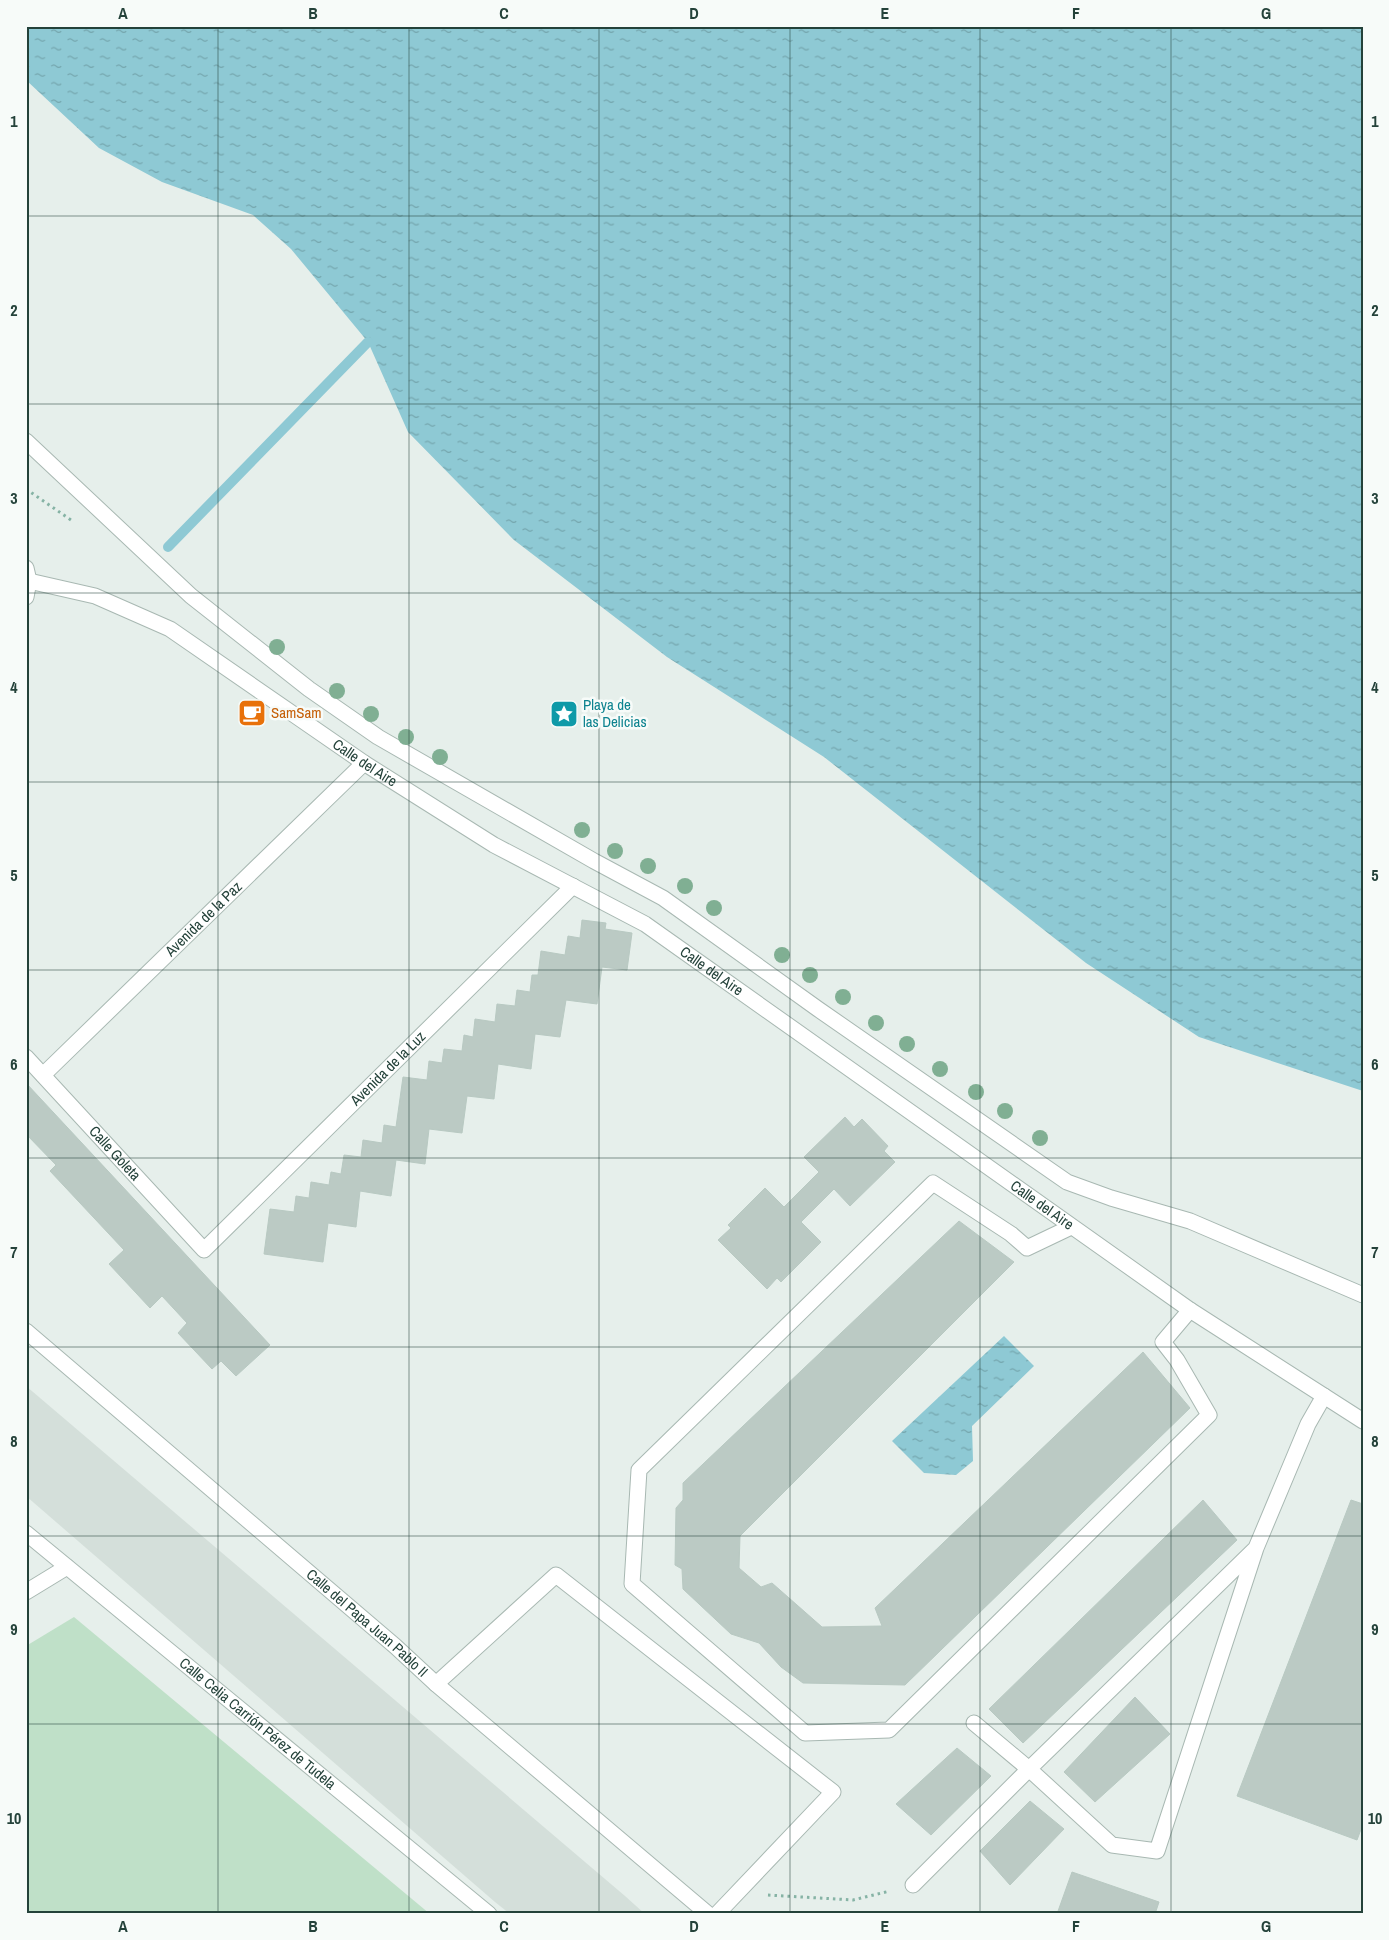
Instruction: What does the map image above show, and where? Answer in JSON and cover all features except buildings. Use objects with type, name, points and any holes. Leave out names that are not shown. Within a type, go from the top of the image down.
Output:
[{"type":"street","points":[[26,441],[191,596],[309,689],[378,737],[594,861],[663,898],[818,1009],[1067,1182],[1111,1198],[1190,1221],[1363,1295]]},
{"type":"street","points":[[26,597],[27,574]]},
{"type":"street","name":"Calle del Aire","points":[[27,574],[95,596],[170,629],[364,763],[494,845],[644,924],[1190,1310],[1363,1421]]},
{"type":"street","name":"Avenida de la Paz","points":[[43,1075],[364,763]]},
{"type":"street","name":"Avenida de la Luz","points":[[204,1250],[573,886]]},
{"type":"street","name":"Calle Goleta","points":[[26,1057],[204,1250]]},
{"type":"street","points":[[1071,1227],[1027,1248],[1011,1234],[933,1182],[639,1470],[632,1584],[805,1733],[889,1730],[1209,1415],[1177,1360],[1163,1342],[1190,1310]]},
{"type":"street","name":"Calle del Papa Juan Pablo II","points":[[26,1331],[395,1646],[436,1684],[708,1914]]},
{"type":"street","points":[[974,1723],[1029,1769],[1112,1845],[1157,1851],[1256,1548],[1308,1424],[1324,1396]]},
{"type":"street","name":"Calle Celia Carrión Pérez de Tudela","points":[[26,1533],[489,1914]]},
{"type":"street","points":[[913,1885],[1256,1548]]},
{"type":"street","points":[[26,1592],[67,1567]]},
{"type":"street","points":[[436,1684],[556,1575],[833,1792],[717,1914]]},
{"type":"path","points":[[737,1892],[853,1900],[913,1885]]},
{"type":"shaded area","points":[[26,1386],[645,1914],[510,1914],[495,1902],[26,1496]]},
{"type":"green space","points":[[74,1617],[430,1914],[26,1914],[26,1646]]},
{"type":"water","points":[[26,26],[1363,26],[1363,1091],[1199,1037],[1086,963],[824,757],[667,657],[514,540],[408,432],[368,342],[291,249],[253,215],[162,182],[99,148],[26,80]]},
{"type":"water","points":[[1004,1336],[1034,1366],[972,1426],[973,1461],[956,1475],[924,1473],[892,1441]]},
{"type":"waterway","points":[[168,547],[368,342]]},
{"type":"place","name":"SamSam","points":[[252,713]]},
{"type":"place","name":"Playa de las Delicias","points":[[564,714]]}]
